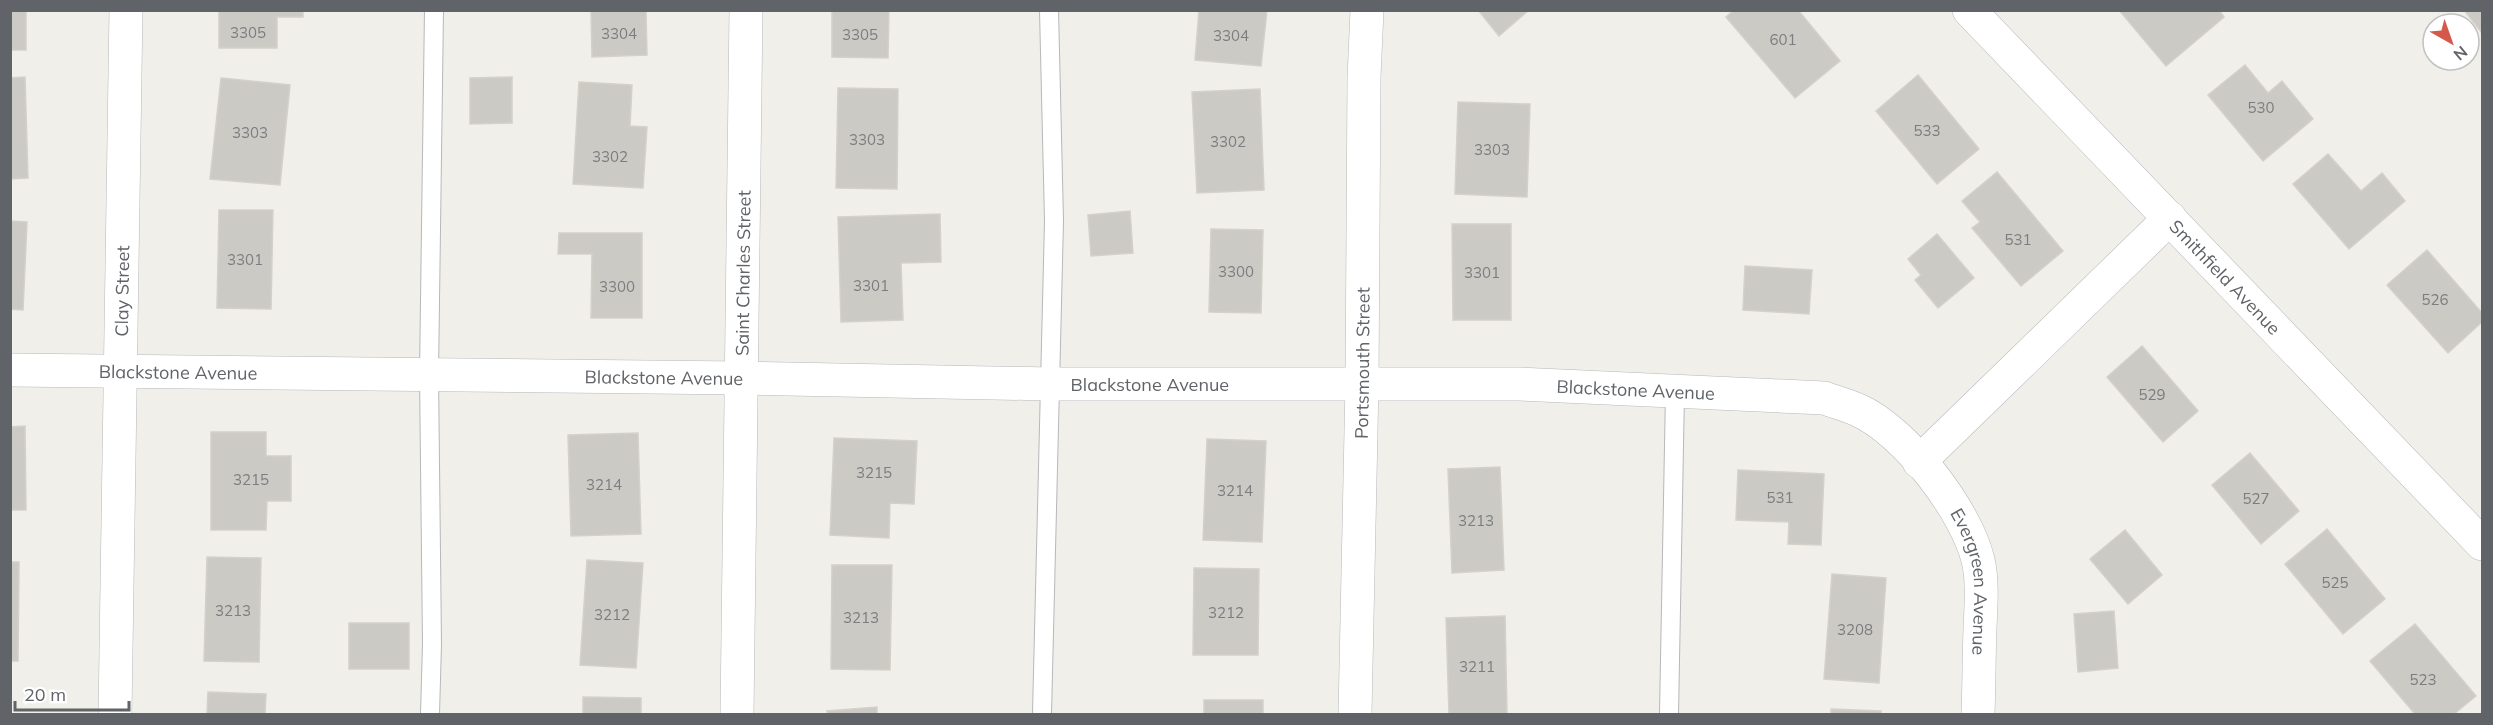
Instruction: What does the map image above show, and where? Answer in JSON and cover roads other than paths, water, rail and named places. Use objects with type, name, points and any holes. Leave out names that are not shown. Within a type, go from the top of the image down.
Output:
[{"type":"street","name":"Clay Street","points":[[115,714],[126,10]]},
{"type":"street","name":"Saint Charles Street","points":[[737,714],[746,10]]},
{"type":"street","name":"Portsmouth Street","points":[[1355,714],[1367,10]]},
{"type":"street","name":"Smithfield Avenue","points":[[1969,10],[2482,544]]},
{"type":"street","points":[[1919,462],[2170,218]]},
{"type":"street","name":"Blackstone Avenue","points":[[10,370],[741,378],[1050,384],[1519,384],[1824,398],[1859,410],[1891,431],[1919,462]]},
{"type":"street","name":"Evergreen Avenue","points":[[1919,462],[1957,509],[1970,533],[1978,561],[1981,597],[1978,714]]},
{"type":"lane","points":[[430,714],[432,644],[429,374],[434,10]]},
{"type":"lane","points":[[1042,714],[1054,221],[1049,10]]},
{"type":"lane","points":[[1668,714],[1676,392]]}]
